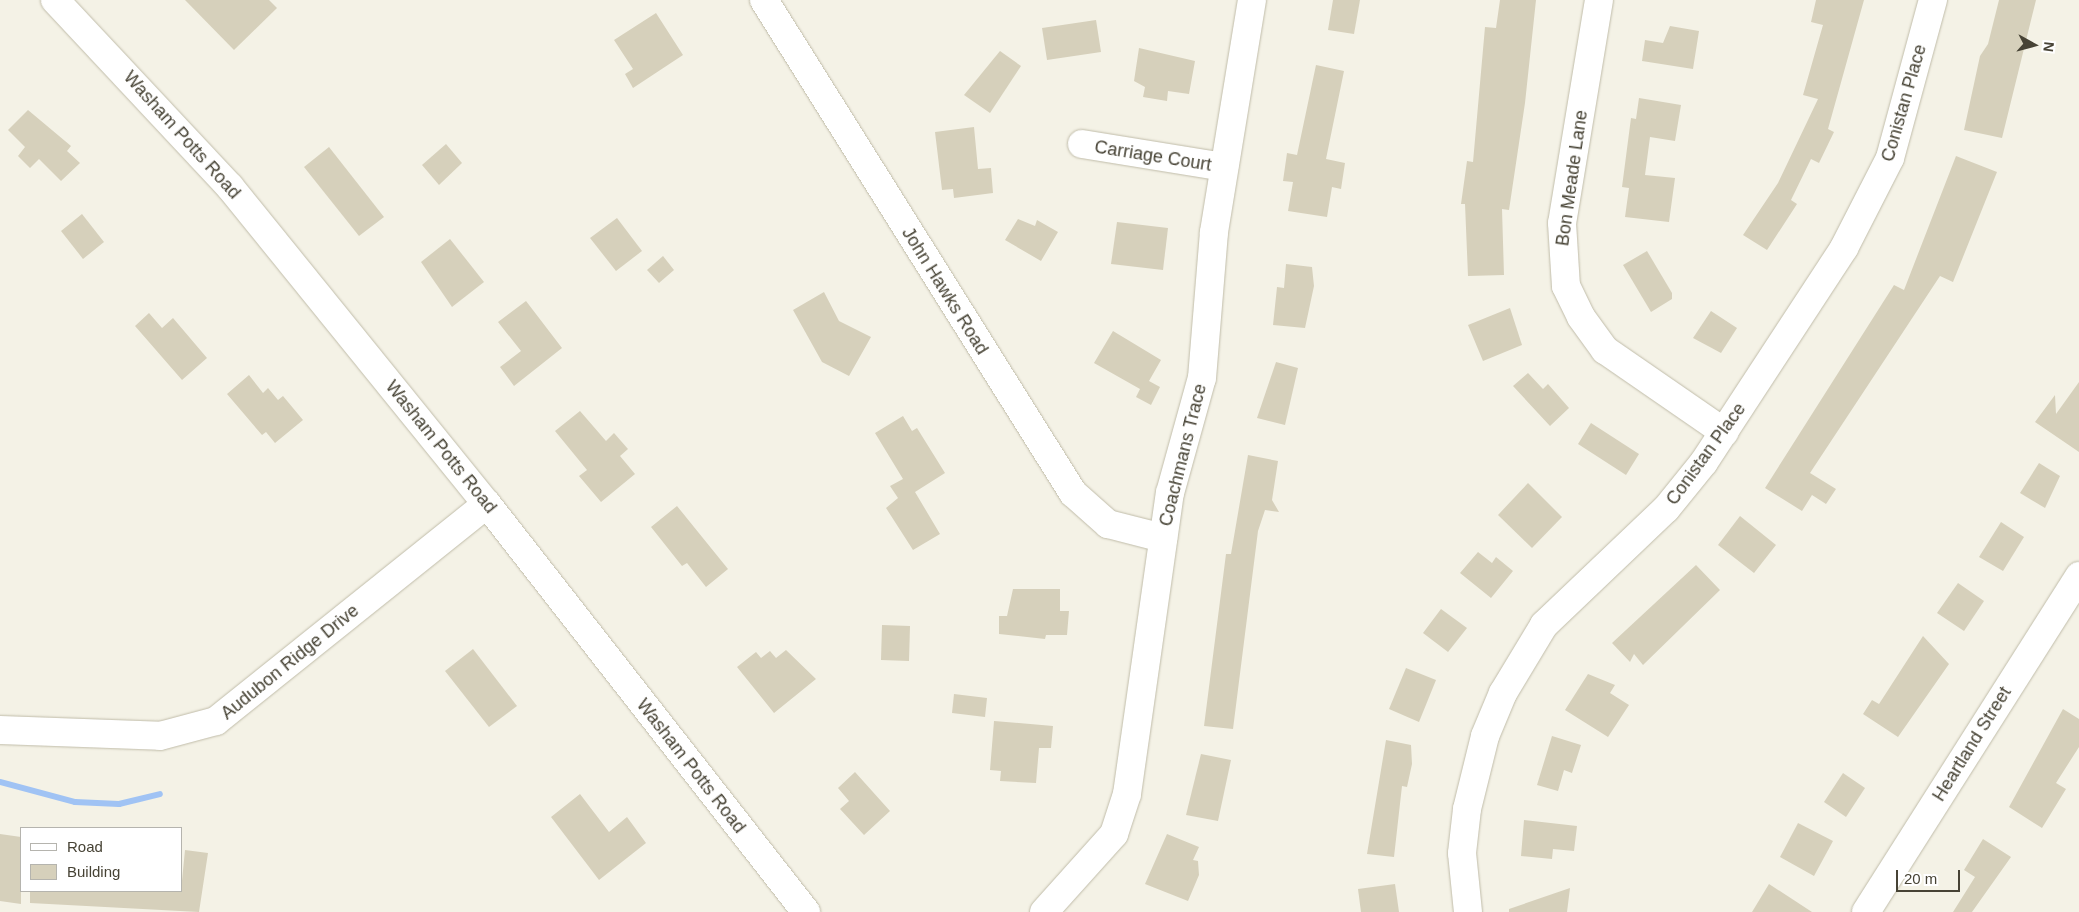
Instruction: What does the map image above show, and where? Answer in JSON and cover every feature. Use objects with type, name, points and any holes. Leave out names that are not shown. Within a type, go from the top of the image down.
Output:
[{"type":"street","name":"Washam Potts Road","points":[[55,0],[230,187],[488,504],[806,912]]},
{"type":"street","name":"John Hawks Road","points":[[764,0],[1073,493],[1108,524],[1162,538]]},
{"type":"street","name":"Coachmans Trace","points":[[1044,912],[1098,855],[1122,816],[1162,538],[1177,466],[1202,378],[1214,232],[1252,0]]},
{"type":"street","name":"Bon Meade Lane","points":[[1599,0],[1562,223],[1566,286],[1580,316],[1605,350],[1724,432]]},
{"type":"street","name":"Conistan Place","points":[[1468,912],[1462,853],[1466,809],[1486,736],[1503,693],[1544,625],[1666,509],[1724,432],[1872,199],[1904,115],[1933,0]]},
{"type":"street","name":"Carriage Court","points":[[1082,144],[1224,167]]},
{"type":"street","name":"Audubon Ridge Drive","points":[[0,730],[160,736],[216,721],[488,504]]},
{"type":"street","name":"Heartland Street","points":[[1866,912],[2079,576]]},
{"type":"building","points":[[185,0],[269,0],[277,8],[234,50]]},
{"type":"building","points":[[1333,0],[1360,0],[1354,34],[1328,30]]},
{"type":"building","points":[[1500,0],[1536,0],[1525,103],[1509,210],[1502,209],[1504,275],[1468,276],[1465,204],[1461,204],[1467,161],[1473,162],[1485,27],[1496,28]]},
{"type":"building","points":[[1816,0],[1864,0],[1828,129],[1834,132],[1819,163],[1811,159],[1791,200],[1797,204],[1767,250],[1743,235],[1778,183],[1818,99],[1803,95],[1823,25],[1811,22]]},
{"type":"building","points":[[1999,0],[2036,0],[2002,138],[1964,130],[1980,56],[1988,44]]},
{"type":"building","points":[[656,13],[683,55],[633,88],[625,74],[633,69],[614,40]]},
{"type":"building","points":[[1096,20],[1101,52],[1047,60],[1042,28]]},
{"type":"building","points":[[1670,26],[1699,31],[1693,69],[1642,61],[1645,40],[1663,43]]},
{"type":"building","points":[[1139,48],[1195,61],[1189,94],[1168,91],[1167,101],[1143,97],[1145,87],[1134,81]]},
{"type":"building","points":[[1000,51],[1021,66],[990,113],[964,95]]},
{"type":"building","points":[[1316,65],[1344,71],[1326,159],[1345,163],[1341,189],[1332,187],[1327,217],[1288,211],[1293,182],[1283,181],[1287,153],[1297,155]]},
{"type":"building","points":[[1639,98],[1681,105],[1675,141],[1650,137],[1645,175],[1675,178],[1669,222],[1625,217],[1629,188],[1622,187],[1631,118],[1636,119]]},
{"type":"building","points":[[28,110],[71,146],[67,151],[80,163],[61,181],[39,159],[30,168],[18,156],[25,147],[8,130]]},
{"type":"building","points":[[974,127],[978,169],[991,168],[993,193],[954,198],[953,189],[942,190],[935,132]]},
{"type":"building","points":[[446,144],[462,163],[439,185],[422,165]]},
{"type":"building","points":[[329,147],[384,217],[359,236],[304,167]]},
{"type":"building","points":[[1956,156],[1997,172],[1953,282],[1940,276],[1810,473],[1836,489],[1826,504],[1812,495],[1802,511],[1765,488],[1894,285],[1904,290]]},
{"type":"building","points":[[82,214],[104,242],[83,259],[61,231]]},
{"type":"building","points":[[617,218],[642,251],[616,271],[590,238]]},
{"type":"building","points":[[1018,219],[1035,226],[1037,220],[1058,232],[1041,261],[1005,240]]},
{"type":"building","points":[[1117,222],[1168,228],[1163,270],[1111,264]]},
{"type":"building","points":[[450,239],[484,282],[452,307],[421,262]]},
{"type":"building","points":[[1647,251],[1672,293],[1672,299],[1651,312],[1623,265]]},
{"type":"building","points":[[663,256],[674,270],[659,283],[647,270]]},
{"type":"building","points":[[1286,264],[1312,267],[1314,286],[1305,328],[1273,325],[1277,287],[1284,288]]},
{"type":"building","points":[[824,292],[839,321],[871,337],[849,376],[822,362],[793,310]]},
{"type":"building","points":[[526,301],[562,348],[514,386],[500,367],[521,351],[498,322]]},
{"type":"building","points":[[1510,308],[1522,345],[1483,361],[1468,325]]},
{"type":"building","points":[[1711,311],[1737,328],[1721,353],[1693,338]]},
{"type":"building","points":[[149,313],[162,328],[173,318],[207,358],[182,380],[135,326]]},
{"type":"building","points":[[1113,331],[1161,360],[1149,381],[1160,387],[1151,405],[1136,397],[1140,389],[1094,363]]},
{"type":"building","points":[[1276,362],[1298,368],[1285,425],[1257,418]]},
{"type":"building","points":[[1528,373],[1543,389],[1548,384],[1569,408],[1550,426],[1513,386]]},
{"type":"building","points":[[249,375],[263,393],[268,388],[278,400],[283,396],[303,420],[275,443],[266,432],[262,435],[227,394]]},
{"type":"building","points":[[2079,382],[2079,452],[2035,422],[2055,395],[2056,414]]},
{"type":"building","points":[[580,411],[606,441],[614,433],[628,449],[620,456],[635,474],[601,502],[579,476],[587,470],[555,431]]},
{"type":"building","points":[[903,416],[912,431],[917,428],[945,473],[915,492],[940,534],[913,550],[886,508],[898,498],[890,486],[903,479],[875,433]]},
{"type":"building","points":[[1591,423],[1639,454],[1626,475],[1578,444]]},
{"type":"building","points":[[1248,455],[1278,461],[1272,500],[1279,512],[1265,510],[1258,531],[1233,729],[1204,726],[1226,554],[1231,554]]},
{"type":"building","points":[[2039,463],[2060,476],[2045,508],[2020,493]]},
{"type":"building","points":[[1528,483],[1562,517],[1532,548],[1498,515]]},
{"type":"building","points":[[677,506],[728,569],[706,587],[687,563],[682,566],[651,527]]},
{"type":"building","points":[[1740,516],[1776,545],[1754,573],[1718,545]]},
{"type":"building","points":[[2001,522],[2024,537],[2003,571],[1979,557]]},
{"type":"building","points":[[1478,552],[1492,563],[1496,557],[1513,571],[1491,598],[1460,573]]},
{"type":"building","points":[[1696,565],[1720,590],[1643,665],[1634,654],[1630,662],[1612,643]]},
{"type":"building","points":[[1958,583],[1984,601],[1964,631],[1937,613]]},
{"type":"building","points":[[1013,589],[1060,589],[1060,611],[1069,611],[1067,635],[1046,635],[1045,639],[999,634],[999,616],[1007,616]]},
{"type":"building","points":[[1441,609],[1467,628],[1448,652],[1423,633]]},
{"type":"building","points":[[882,625],[910,626],[909,661],[881,660]]},
{"type":"building","points":[[1923,636],[1949,664],[1898,737],[1863,714],[1872,700],[1879,704]]},
{"type":"building","points":[[473,649],[517,706],[489,727],[445,671]]},
{"type":"building","points":[[786,650],[816,679],[774,713],[737,667],[756,652],[761,658],[770,651],[776,658]]},
{"type":"building","points":[[1406,668],[1436,680],[1419,722],[1389,709]]},
{"type":"building","points":[[1588,674],[1615,685],[1610,693],[1629,705],[1608,737],[1565,710]]},
{"type":"building","points":[[954,694],[987,698],[985,717],[952,713]]},
{"type":"building","points":[[2063,709],[2079,719],[2079,747],[2056,783],[2066,789],[2042,828],[2009,807]]},
{"type":"building","points":[[994,721],[1053,726],[1051,748],[1039,748],[1036,783],[1000,781],[1001,771],[990,770]]},
{"type":"building","points":[[1552,736],[1581,745],[1572,773],[1564,770],[1558,791],[1537,785]]},
{"type":"building","points":[[1386,740],[1411,745],[1412,764],[1407,787],[1402,786],[1394,857],[1367,854]]},
{"type":"building","points":[[1201,754],[1231,760],[1218,821],[1186,815]]},
{"type":"building","points":[[855,772],[890,811],[864,835],[840,809],[849,801],[838,788]]},
{"type":"building","points":[[1843,773],[1865,788],[1846,817],[1824,802]]},
{"type":"building","points":[[580,794],[609,832],[627,817],[646,843],[599,880],[551,817]]},
{"type":"building","points":[[1524,820],[1577,826],[1574,851],[1553,849],[1552,859],[1521,856]]},
{"type":"building","points":[[1798,823],[1833,841],[1814,876],[1780,857]]},
{"type":"building","points":[[0,834],[20,837],[21,904],[0,901]]},
{"type":"building","points":[[1167,834],[1199,847],[1193,860],[1198,861],[1199,875],[1188,901],[1145,884]]},
{"type":"building","points":[[1983,839],[2011,857],[1972,912],[1953,912],[1975,877],[1964,870]]},
{"type":"building","points":[[185,850],[208,853],[199,912],[30,903],[30,892],[182,892]]},
{"type":"building","points":[[1395,884],[1399,912],[1361,912],[1358,889]]},
{"type":"building","points":[[1769,884],[1812,912],[1752,912]]},
{"type":"building","points":[[1570,888],[1567,912],[1509,912],[1509,909]]},
{"type":"waterway","points":[[0,782],[75,802],[119,804],[160,794]]}]
